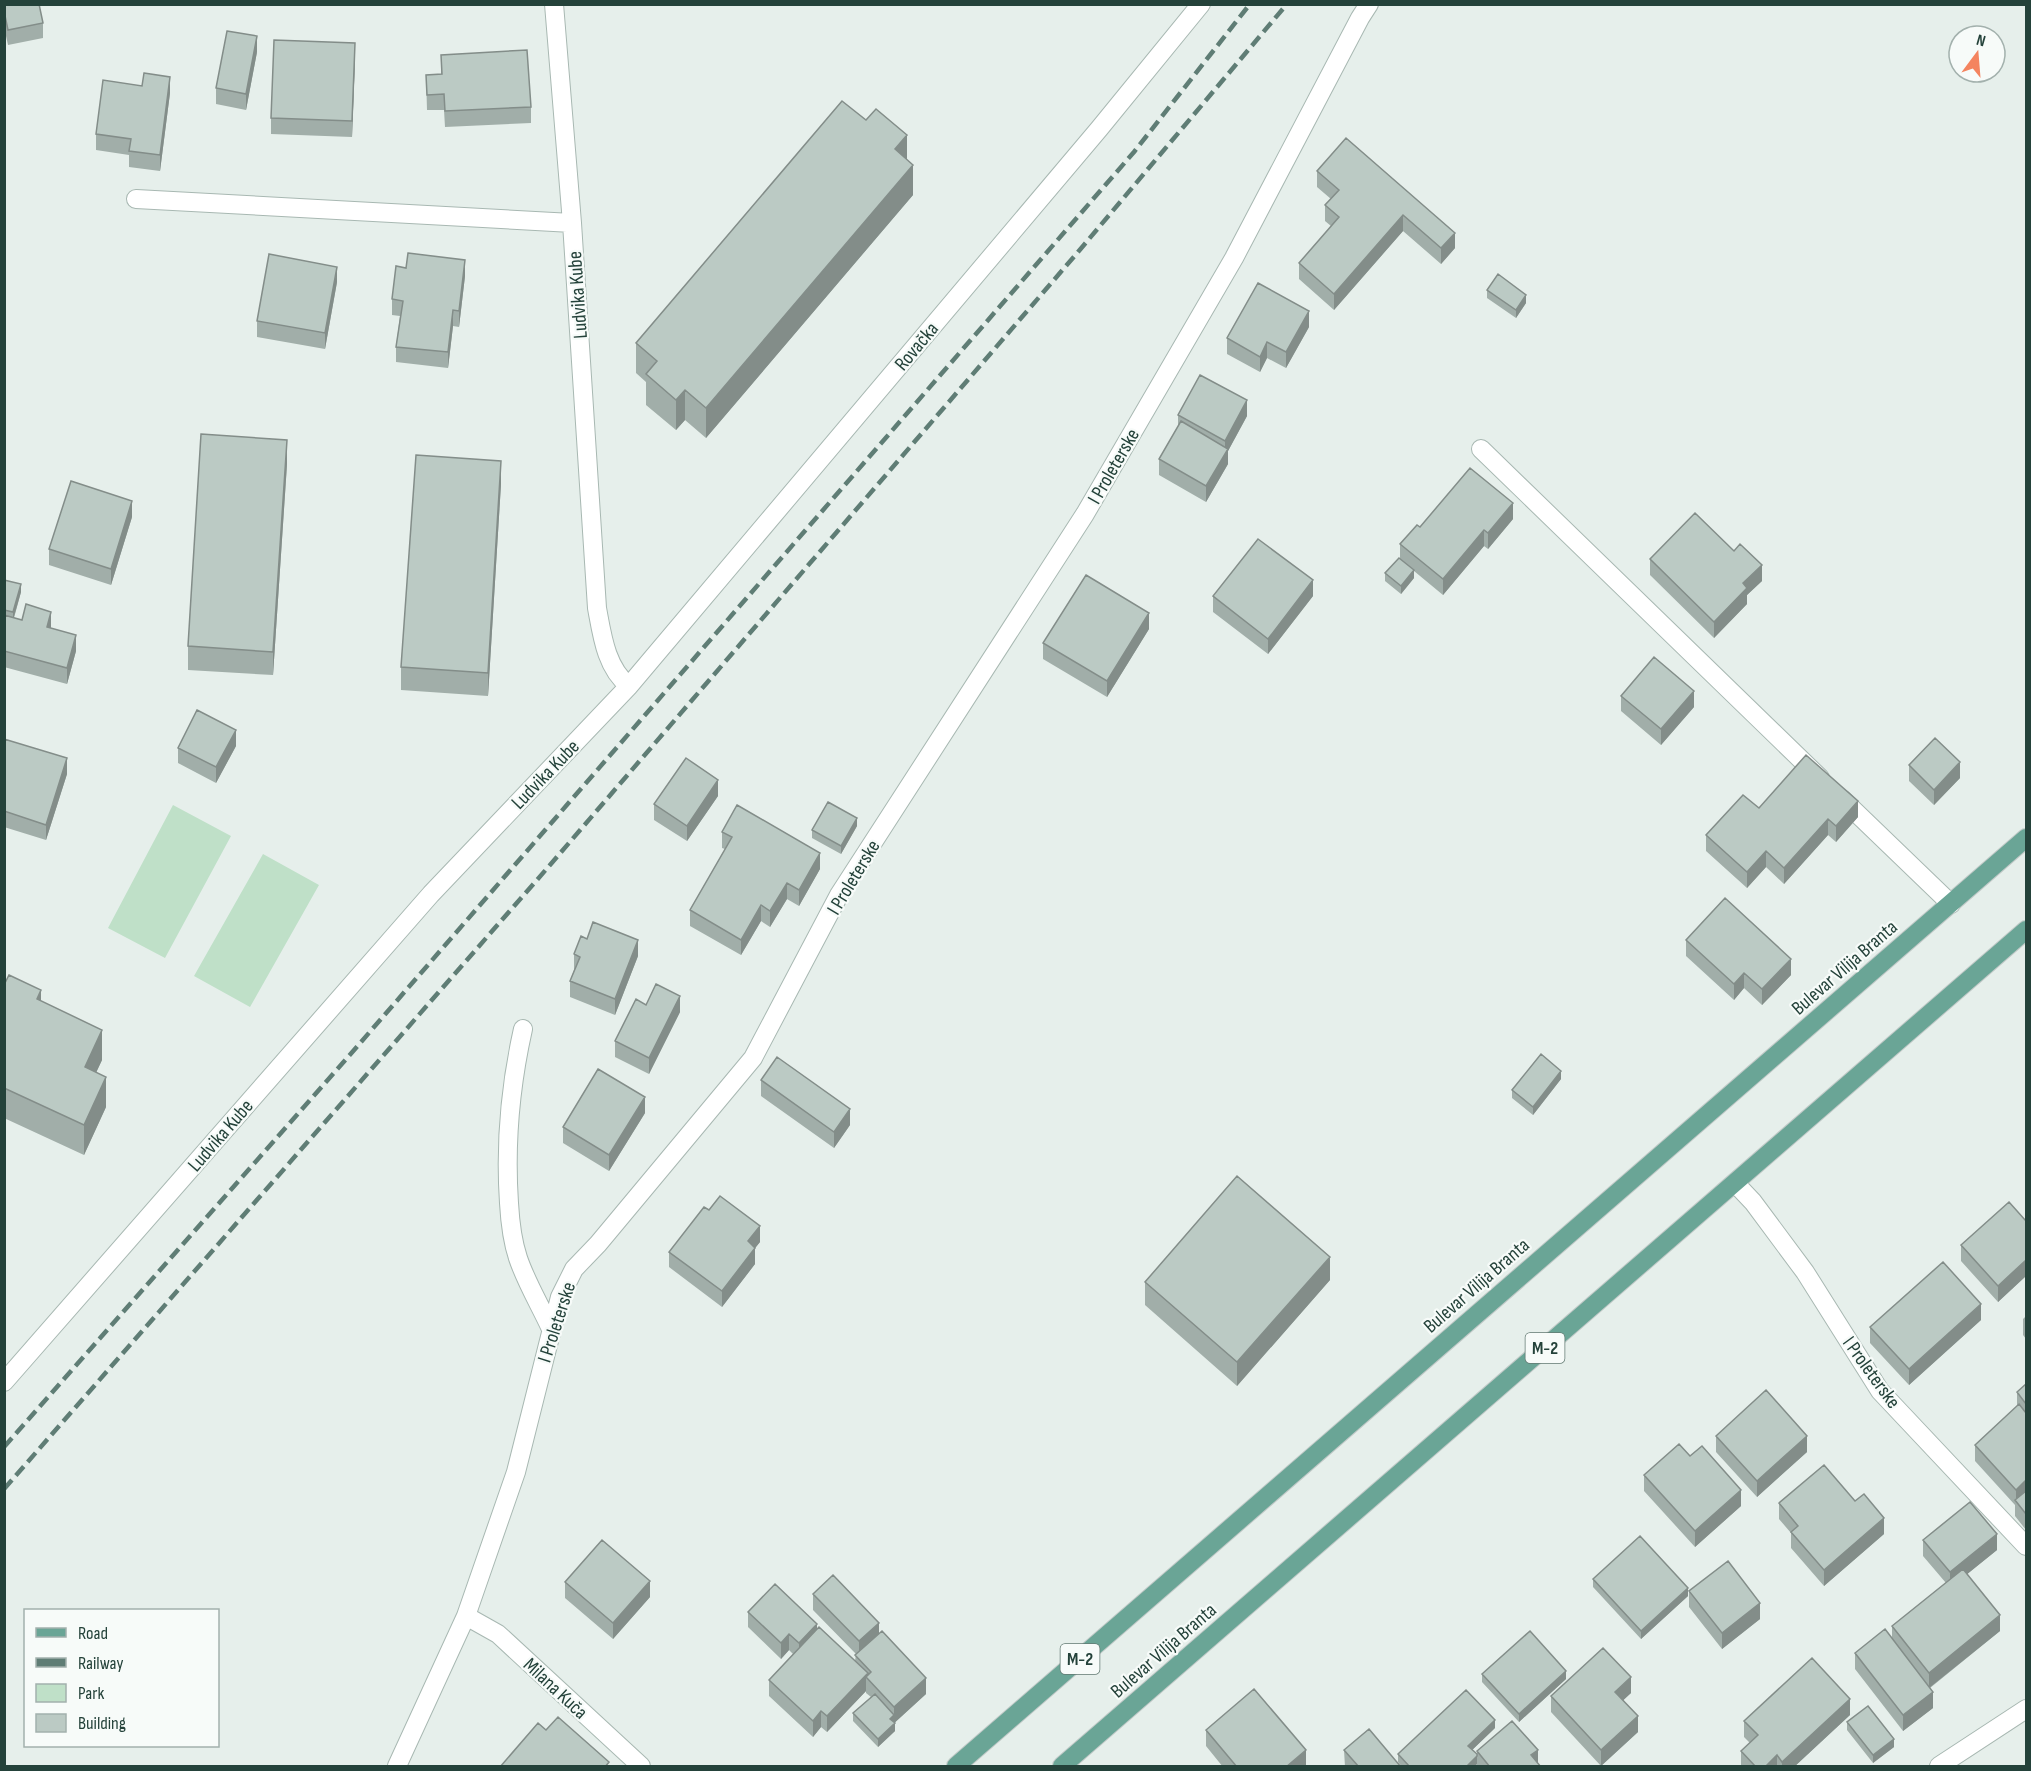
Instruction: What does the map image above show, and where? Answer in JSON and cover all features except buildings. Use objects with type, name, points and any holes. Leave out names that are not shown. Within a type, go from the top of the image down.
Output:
[{"type":"main road","name":"Bulevar Vilija Branta","points":[[956,1767],[2026,838]]},
{"type":"main road","name":"Bulevar Vilija Branta","points":[[1062,1767],[2026,930]]},
{"type":"street","name":"Ludvika Kube","points":[[4,1382],[431,894],[629,686],[609,658],[602,640],[597,608],[573,224],[554,4]]},
{"type":"street","name":"Rovačka","points":[[629,686],[1149,69],[1201,4]]},
{"type":"street","name":"I Proleterske","points":[[397,1767],[466,1616],[516,1472],[560,1297],[574,1269],[753,1058],[839,895],[1091,504],[1234,258],[1369,4]]},
{"type":"street","points":[[136,199],[573,224]]},
{"type":"street","points":[[1480,449],[1951,904]]},
{"type":"street","points":[[523,1029],[513,1074],[509,1107],[507,1183],[517,1257],[551,1329]]},
{"type":"street","name":"I Proleterske","points":[[1735,1183],[1753,1202],[1805,1272],[1880,1391],[2026,1546]]},
{"type":"street","name":"Milana Kuča","points":[[466,1616],[498,1634],[641,1767]]},
{"type":"street","points":[[1939,1767],[2026,1709]]},
{"type":"green space","points":[[173,805],[231,836],[165,958],[108,928]]},
{"type":"green space","points":[[263,854],[319,885],[250,1007],[194,976]]},
{"type":"railway","points":[[4,1447],[348,1057],[1134,152],[1250,4]]},
{"type":"railway","points":[[4,1489],[550,865],[1078,252],[1287,4]]}]
